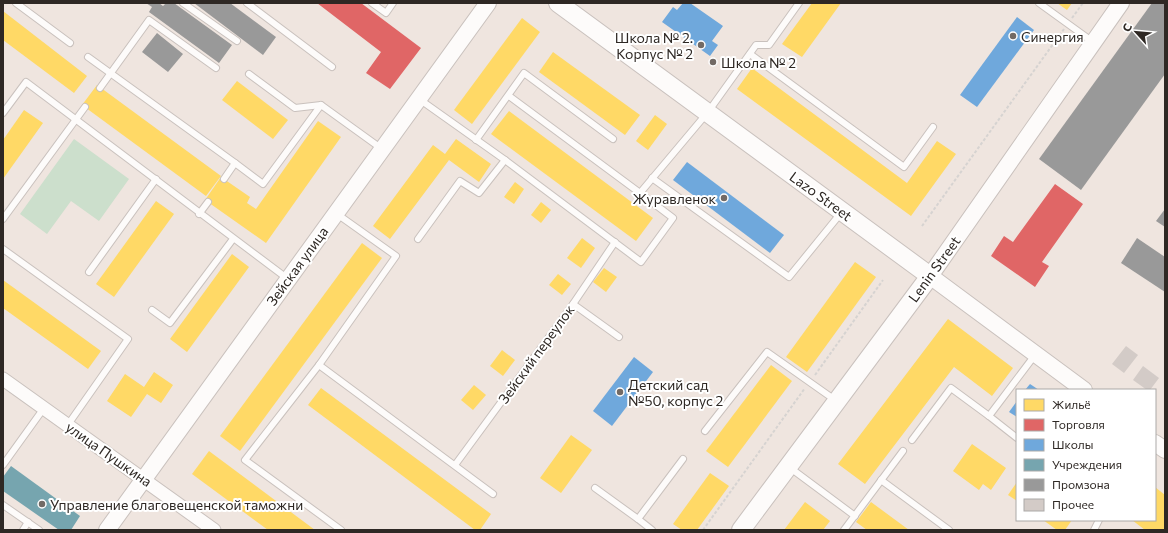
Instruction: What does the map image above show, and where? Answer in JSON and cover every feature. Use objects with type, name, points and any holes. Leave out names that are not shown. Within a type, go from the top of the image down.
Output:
[{"type":"main road","name":"Lazo Street","points":[[558,3],[930,276]]},
{"type":"main road","name":"Lenin Street","points":[[741,530],[930,276]]},
{"type":"street","name":"Зейская улица","points":[[107,530],[488,3]]},
{"type":"street","name":"Lenin Street","points":[[930,276],[1121,3]]},
{"type":"street","name":"Lazo Street","points":[[930,276],[1083,389]]},
{"type":"street","name":"улица Пушкина","points":[[3,379],[214,530]]},
{"type":"lane","points":[[16,3],[70,43]]},
{"type":"lane","points":[[183,3],[237,41]]},
{"type":"lane","points":[[247,3],[332,67]]},
{"type":"lane","points":[[372,3],[386,13],[393,3]]},
{"type":"lane","points":[[640,193],[708,112],[756,46],[769,45],[799,3]]},
{"type":"lane","points":[[1039,3],[1093,42]]},
{"type":"lane","points":[[100,88],[150,20],[216,68]]},
{"type":"lane","points":[[750,54],[904,167],[933,126]]},
{"type":"lane","points":[[88,57],[263,184],[321,106]]},
{"type":"lane","points":[[476,140],[509,96],[524,73],[613,140]]},
{"type":"lane","points":[[248,74],[295,108],[321,106],[382,148]]},
{"type":"lane","points":[[3,113],[26,82],[156,179],[199,214],[288,279]]},
{"type":"lane","points":[[418,98],[505,160],[641,262],[673,218],[509,96]]},
{"type":"lane","points":[[3,219],[85,107]]},
{"type":"lane","points":[[418,238],[460,181],[479,193],[505,160]]},
{"type":"lane","points":[[224,179],[235,163]]},
{"type":"lane","points":[[652,178],[789,277],[842,211]]},
{"type":"lane","points":[[90,272],[156,179]]},
{"type":"lane","points":[[199,214],[208,202]]},
{"type":"lane","points":[[335,213],[396,256],[319,365],[245,460],[341,530]]},
{"type":"lane","points":[[152,310],[170,323],[233,239]]},
{"type":"lane","name":"Зейский переулок","points":[[455,464],[573,304],[615,242]]},
{"type":"lane","points":[[3,249],[128,339],[67,426]]},
{"type":"lane","points":[[573,304],[619,338]]},
{"type":"lane","points":[[705,431],[767,352],[837,401]]},
{"type":"lane","points":[[989,416],[1035,354]]},
{"type":"lane","points":[[319,365],[455,464],[493,494]]},
{"type":"lane","points":[[912,440],[951,388],[1016,437]]},
{"type":"lane","points":[[3,465],[44,408]]},
{"type":"lane","points":[[844,530],[849,527],[855,516],[903,451]]},
{"type":"lane","points":[[638,519],[683,459]]},
{"type":"lane","points":[[788,466],[855,516]]},
{"type":"lane","points":[[881,480],[949,530]]},
{"type":"lane","points":[[595,488],[652,530]]},
{"type":"lane","points":[[3,504],[39,530]]},
{"type":"lane","points":[[1094,530],[1098,521]]},
{"type":"lane","points":[[23,530],[28,522]]},
{"type":"path","points":[[922,226],[1083,3]]},
{"type":"path","points":[[702,530],[883,280]]},
{"type":"green space","points":[[74,139],[129,179],[99,221],[71,201],[47,234],[20,214]]},
{"type":"building: Жильё","points":[[812,3],[841,3],[802,57],[782,44]]},
{"type":"building: Жильё","points":[[1057,3],[1072,3],[1067,10]]},
{"type":"building: Жильё","points":[[3,11],[87,76],[74,93],[3,40]]},
{"type":"building: Жильё","points":[[522,18],[540,32],[472,124],[454,110]]},
{"type":"building: Жильё","points":[[553,52],[640,115],[625,135],[539,72]]},
{"type":"building: Жильё","points":[[752,68],[907,183],[937,141],[956,154],[911,216],[737,89]]},
{"type":"building: Жильё","points":[[237,81],[288,120],[273,139],[222,100]]},
{"type":"building: Жильё","points":[[97,85],[221,176],[206,196],[82,105]]},
{"type":"building: Жильё","points":[[24,110],[43,123],[3,179],[3,140]]},
{"type":"building: Жильё","points":[[509,111],[653,218],[636,241],[491,134]]},
{"type":"building: Жильё","points":[[655,115],[667,124],[648,150],[636,141]]},
{"type":"building: Жильё","points":[[318,121],[341,137],[266,243],[205,200],[221,177],[250,197],[247,203],[256,209]]},
{"type":"building: Жильё","points":[[456,139],[491,164],[479,182],[449,160],[390,239],[373,226],[433,145],[445,154]]},
{"type":"building: Жильё","points":[[515,182],[524,189],[514,204],[504,197]]},
{"type":"building: Жильё","points":[[156,201],[174,214],[114,297],[96,284]]},
{"type":"building: Жильё","points":[[541,202],[551,210],[541,223],[531,215]]},
{"type":"building: Жильё","points":[[582,238],[595,248],[581,268],[567,258]]},
{"type":"building: Жильё","points":[[362,243],[382,258],[240,451],[220,436]]},
{"type":"building: Жильё","points":[[232,254],[249,267],[187,352],[170,339]]},
{"type":"building: Жильё","points":[[855,262],[876,277],[807,372],[786,357]]},
{"type":"building: Жильё","points":[[604,268],[617,277],[606,292],[593,282]]},
{"type":"building: Жильё","points":[[558,274],[571,284],[562,295],[549,285]]},
{"type":"building: Жильё","points":[[3,280],[101,351],[88,369],[3,308]]},
{"type":"building: Жильё","points":[[948,319],[1013,368],[992,396],[954,367],[865,484],[838,464]]},
{"type":"building: Жильё","points":[[502,350],[515,360],[503,376],[490,366]]},
{"type":"building: Жильё","points":[[771,365],[792,381],[728,467],[706,451]]},
{"type":"building: Жильё","points":[[154,372],[173,385],[161,403],[147,394],[131,417],[107,401],[125,374],[144,387]]},
{"type":"building: Жильё","points":[[474,385],[486,395],[473,410],[461,400]]},
{"type":"building: Жильё","points":[[321,388],[491,514],[480,530],[475,530],[308,405]]},
{"type":"building: Жильё","points":[[571,435],[592,450],[561,493],[540,478]]},
{"type":"building: Жильё","points":[[972,444],[1006,468],[991,490],[983,484],[979,490],[953,471]]},
{"type":"building: Жильё","points":[[209,451],[315,530],[268,530],[192,474]]},
{"type":"building: Жильё","points":[[710,473],[729,486],[697,530],[682,530],[673,524]]},
{"type":"building: Жильё","points":[[1016,483],[1016,500],[1008,495]]},
{"type":"building: Жильё","points":[[1156,488],[1165,495],[1165,527],[1163,530],[1145,530],[1133,521],[1156,521]]},
{"type":"building: Жильё","points":[[805,502],[830,521],[823,530],[784,530]]},
{"type":"building: Жильё","points":[[871,502],[909,530],[867,530],[856,522]]},
{"type":"building: Жильё","points":[[1044,521],[1071,521],[1065,530],[1057,530]]},
{"type":"building: Торговля","points":[[317,3],[361,3],[421,48],[390,89],[366,73],[381,52]]},
{"type":"building: Торговля","points":[[1055,184],[1083,204],[1042,262],[1049,266],[1035,287],[991,256],[1004,236],[1013,242]]},
{"type":"building: Школы","name":"Школа № 2. Корпус № 2","points":[[683,3],[690,3],[723,26],[712,41],[718,45],[710,56],[662,22],[673,7],[677,10]]},
{"type":"building: Школы","points":[[1017,17],[1034,30],[977,107],[960,95]]},
{"type":"building: Школы","points":[[687,162],[784,235],[770,253],[673,180]]},
{"type":"building: Школы","points":[[634,357],[653,372],[612,426],[593,411]]},
{"type":"building: Школы","points":[[1030,384],[1038,389],[1026,389]]},
{"type":"building: Школы","points":[[1016,402],[1016,416],[1009,412]]},
{"type":"building: Учреждения","name":"Управление благовещенской таможни","points":[[11,466],[80,516],[71,530],[59,530],[3,491],[3,477]]},
{"type":"building: Промзона","points":[[146,3],[159,3],[163,6],[166,3],[174,3],[232,45],[219,63],[149,12],[152,7]]},
{"type":"building: Промзона","points":[[194,3],[230,3],[276,37],[263,55]]},
{"type":"building: Промзона","points":[[1152,3],[1165,3],[1165,74],[1081,190],[1039,159]]},
{"type":"building: Промзона","points":[[157,33],[183,54],[168,72],[142,52]]},
{"type":"building: Промзона","points":[[1165,209],[1165,227],[1156,221]]},
{"type":"building: Промзона","points":[[1137,238],[1165,257],[1165,292],[1121,263]]},
{"type":"building: Прочее","points":[[1126,346],[1138,355],[1124,373],[1112,364]]},
{"type":"building: Прочее","points":[[1143,366],[1159,378],[1151,389],[1146,389],[1133,380]]},
{"type":"place","name":"Синергия","points":[[1013,36]]},
{"type":"place","name":"Школа № 2. Корпус № 2","points":[[701,45]]},
{"type":"place","name":"Школа № 2","points":[[713,62]]},
{"type":"place","name":"Журавленок","points":[[724,198]]},
{"type":"place","name":"Детский сад №50, корпус 2","points":[[620,392]]},
{"type":"place","name":"Управление благовещенской таможни","points":[[42,504]]}]
